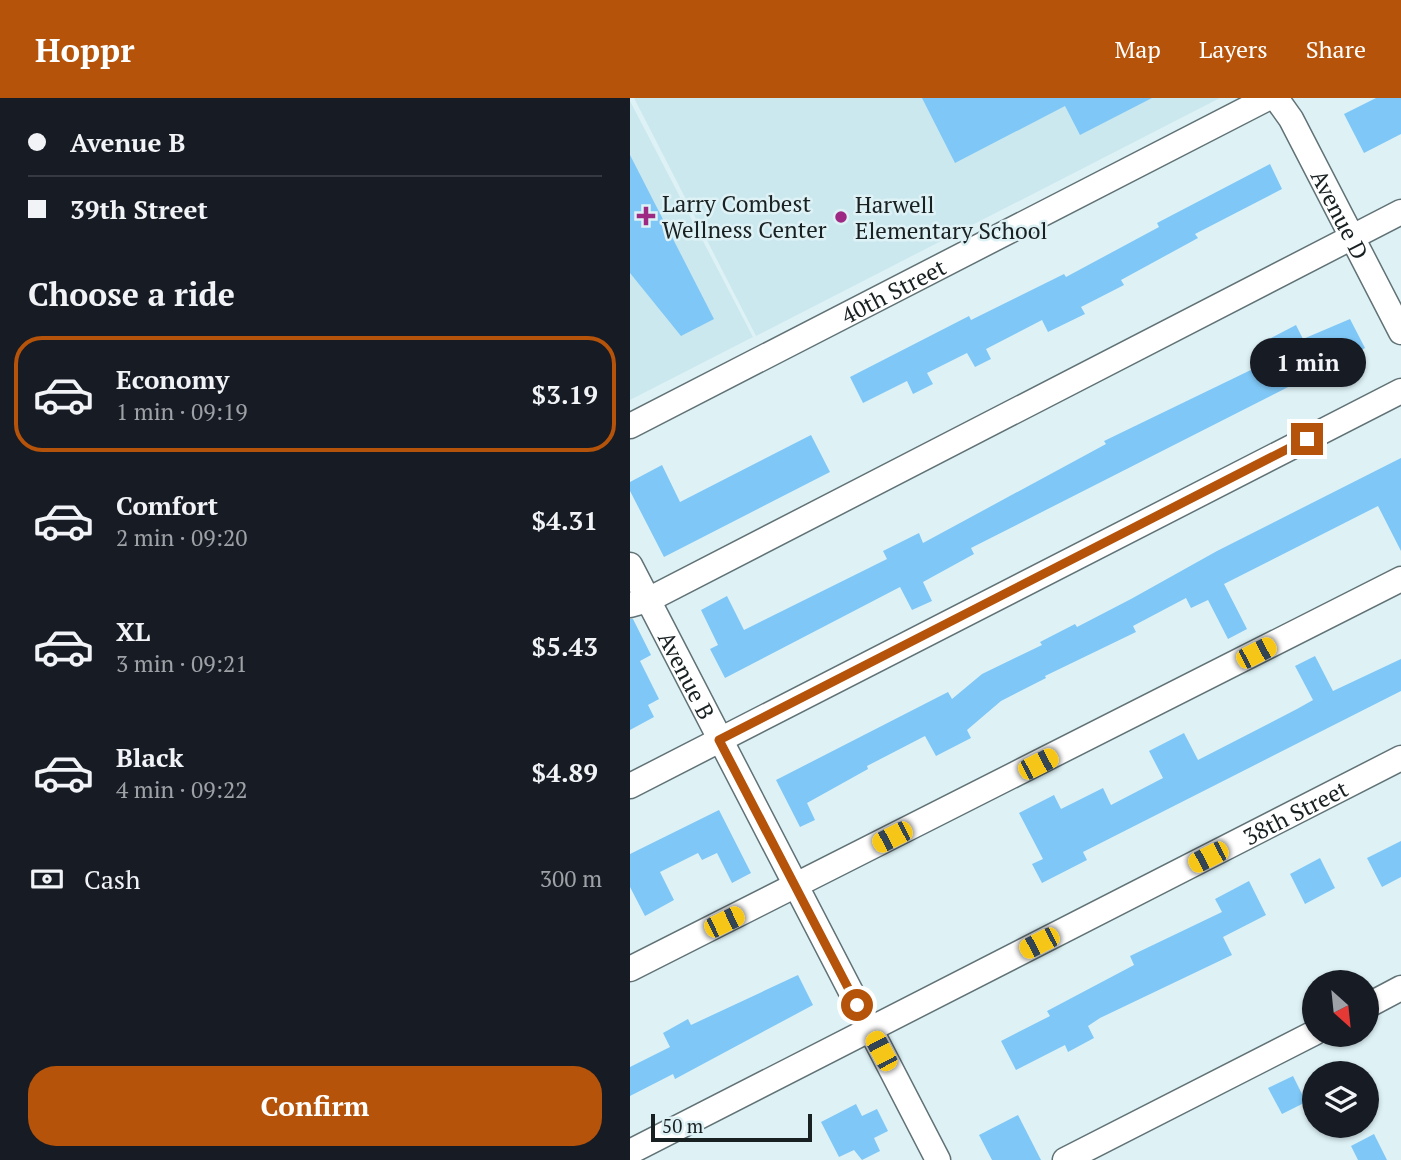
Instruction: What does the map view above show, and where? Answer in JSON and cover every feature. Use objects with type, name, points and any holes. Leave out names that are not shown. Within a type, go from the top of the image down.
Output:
[{"type":"street","name":"40th Street","points":[[630,426],[1268,98]]},
{"type":"street","name":"Avenue D","points":[[1276,98],[1291,119],[1401,332]]},
{"type":"street","points":[[639,602],[1401,212]]},
{"type":"street","points":[[630,786],[1401,391]]},
{"type":"street","name":"Avenue B","points":[[630,565],[639,602],[719,740],[938,1160]]},
{"type":"street","points":[[630,969],[1401,579]]},
{"type":"street","name":"38th Street","points":[[630,1152],[1401,758]]},
{"type":"street","points":[[1379,1000],[1401,988]]},
{"type":"street","points":[[1065,1160],[1302,1039]]},
{"type":"shaded area","name":"Harwell Elementary School","points":[[634,98],[1220,98],[756,336]]},
{"type":"shaded area","points":[[630,101],[753,337],[630,400]]},
{"type":"building","points":[[922,98],[1152,98],[1080,135],[1065,106],[955,163]]},
{"type":"building","points":[[1376,98],[1401,98],[1401,134],[1364,153],[1344,114]]},
{"type":"building","name":"Larry Combest Wellness Center","points":[[630,155],[714,319],[681,336],[630,273]]},
{"type":"building","points":[[1270,164],[1282,189],[1195,234],[1198,238],[1121,280],[1124,285],[1081,307],[1085,314],[1048,332],[1042,320],[986,349],[991,359],[975,367],[967,353],[927,373],[933,384],[913,394],[907,381],[863,403],[850,377],[969,316],[971,320],[1064,274],[1066,277],[1159,227],[1157,223]]},
{"type":"building","points":[[1350,319],[1365,348],[971,548],[974,554],[923,582],[932,601],[912,610],[900,587],[725,678],[710,649],[718,645],[701,610],[727,596],[744,630],[887,559],[883,551],[919,533],[923,543],[1106,444],[1104,441],[1280,356],[1271,338],[1296,325],[1303,339]]},
{"type":"building","points":[[811,435],[830,472],[664,557],[630,491],[630,482],[662,465],[680,502]]},
{"type":"building","points":[[1401,458],[1401,551],[1378,506],[1224,584],[1247,629],[1228,639],[1208,600],[1191,608],[1186,598],[1133,626],[1136,632],[1045,676],[1046,678],[1001,701],[967,730],[971,738],[936,756],[925,736],[867,766],[868,769],[807,803],[815,820],[800,827],[776,780],[948,692],[952,699],[982,674],[1042,645],[1040,642],[1075,624],[1077,627],[1217,551]]},
{"type":"building","points":[[630,619],[633,619],[651,655],[640,661],[659,699],[648,705],[654,717],[630,730]]},
{"type":"building","points":[[1315,656],[1333,691],[1401,659],[1401,691],[1083,852],[1087,860],[1042,883],[1032,864],[1043,859],[1019,813],[1054,795],[1061,809],[1103,788],[1111,805],[1163,778],[1149,751],[1184,733],[1198,760],[1297,709],[1313,700],[1295,666]]},
{"type":"building","points":[[719,810],[751,873],[732,883],[717,853],[702,860],[698,853],[660,872],[674,900],[645,916],[630,887],[630,854]]},
{"type":"building","points":[[1401,841],[1401,877],[1382,887],[1367,858]]},
{"type":"building","points":[[1320,858],[1335,888],[1305,904],[1290,874]]},
{"type":"building","points":[[1249,881],[1266,915],[1223,937],[1232,955],[1100,1018],[1088,1026],[1094,1038],[1068,1052],[1065,1045],[1016,1070],[1001,1041],[1050,1016],[1047,1011],[1134,965],[1130,956],[1222,912],[1215,899]]},
{"type":"building","points":[[798,975],[813,1005],[675,1079],[673,1074],[630,1096],[630,1067],[670,1047],[663,1033],[688,1019],[691,1025]]},
{"type":"building","points":[[1293,1076],[1302,1094],[1302,1104],[1282,1114],[1268,1088]]},
{"type":"building","points":[[856,1104],[862,1116],[877,1109],[888,1131],[874,1138],[880,1151],[862,1160],[854,1150],[839,1157],[821,1122]]},
{"type":"building","points":[[1018,1115],[1041,1160],[992,1160],[979,1135]]},
{"type":"building","points":[[1366,1138],[1376,1138],[1387,1160],[1358,1160],[1351,1146]]},
{"type":"place","name":"Larry Combest Wellness Center","points":[[646,216]]},
{"type":"place","name":"Harwell Elementary School","points":[[841,217]]},
{"type":"route","points":[[857,1005],[719,740],[1307,439]]}]
